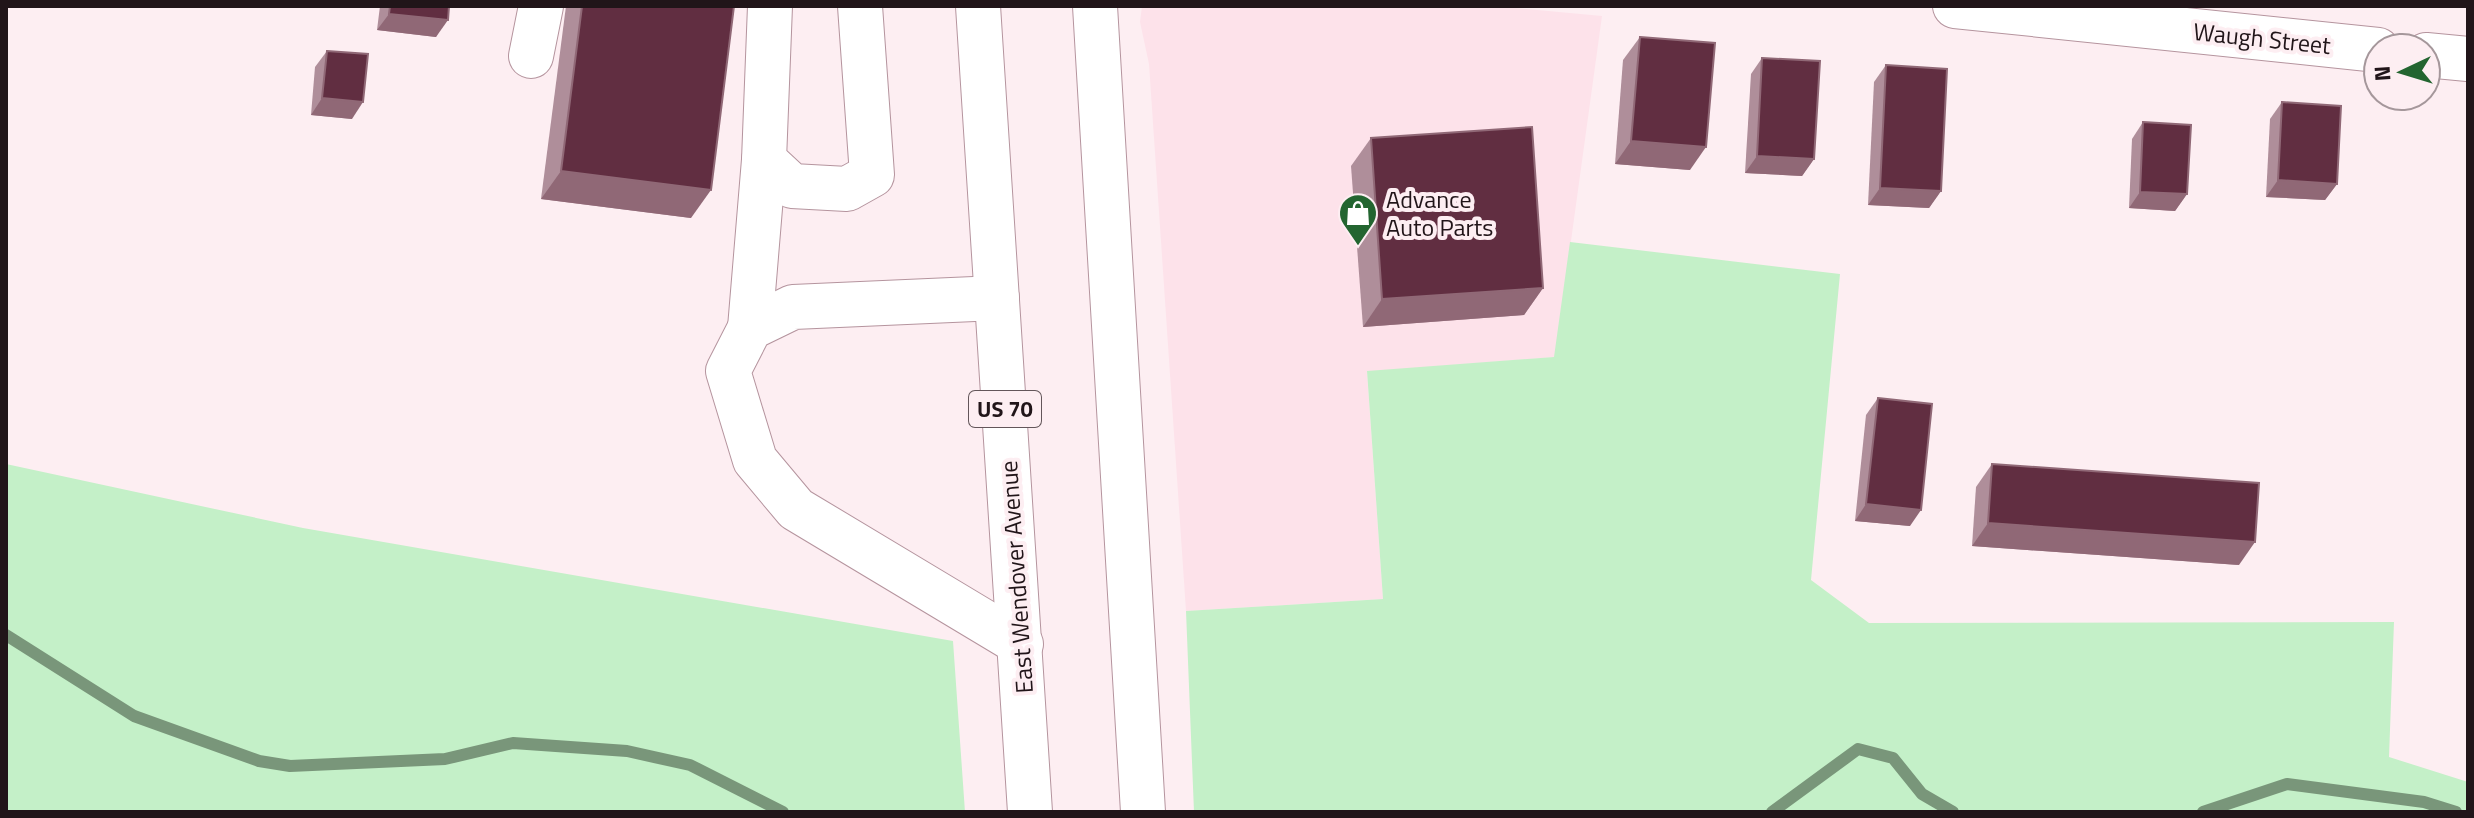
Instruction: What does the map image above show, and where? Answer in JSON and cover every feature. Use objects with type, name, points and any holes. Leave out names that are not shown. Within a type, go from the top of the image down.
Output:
[{"type":"main road","points":[[531,56],[541,6]]},
{"type":"main road","points":[[770,6],[764,160],[750,328],[728,371],[755,460],[796,509],[1021,644]]},
{"type":"main road","points":[[764,160],[792,186],[847,189],[872,175],[860,6]]},
{"type":"main road","name":"East Wendover Avenue","points":[[978,6],[1030,812]]},
{"type":"main road","points":[[1095,6],[1143,812]]},
{"type":"main road","name":"Waugh Street","points":[[1955,6],[2362,48]]},
{"type":"main road","points":[[2442,57],[2468,59]]},
{"type":"main road","points":[[750,328],[793,307],[997,298]]},
{"type":"shaded area","points":[[1142,6],[1494,6],[1602,16],[1555,357],[1367,372],[1383,599],[1186,611],[1149,64],[1140,22]]},
{"type":"green space","points":[[1570,242],[1840,274],[1811,580],[1869,623],[2394,622],[2389,757],[2468,782],[2468,812],[1194,812],[1186,611],[1383,599],[1367,371],[1554,357]]},
{"type":"green space","points":[[6,464],[303,528],[953,641],[965,812],[6,812]]},
{"type":"building","points":[[390,6],[449,6],[448,20],[389,14]]},
{"type":"building","points":[[582,6],[734,6],[711,190],[561,171]]},
{"type":"building","points":[[1640,37],[1715,43],[1706,147],[1631,141]]},
{"type":"building","points":[[327,51],[368,54],[363,102],[322,98]]},
{"type":"building","points":[[1762,58],[1820,61],[1814,159],[1757,156]]},
{"type":"building","points":[[1886,65],[1947,69],[1941,191],[1880,188]]},
{"type":"building","points":[[2282,102],[2341,106],[2337,184],[2278,180]]},
{"type":"building","points":[[2143,122],[2191,125],[2187,194],[2140,192]]},
{"type":"building","points":[[1532,127],[1543,288],[1382,299],[1371,138]]},
{"type":"building","points":[[1878,398],[1932,404],[1921,510],[1866,504]]},
{"type":"building","points":[[1992,464],[2259,483],[2255,542],[1988,523]]},
{"type":"waterway","points":[[6,635],[134,716],[259,761],[290,766],[445,759],[513,743],[627,751],[690,765],[783,812]]},
{"type":"waterway","points":[[1772,812],[1858,749],[1893,758],[1922,794],[1953,812]]},
{"type":"waterway","points":[[2203,812],[2287,784],[2424,802],[2456,812]]},
{"type":"place","name":"Advance Auto Parts","points":[[1358,247]]}]
